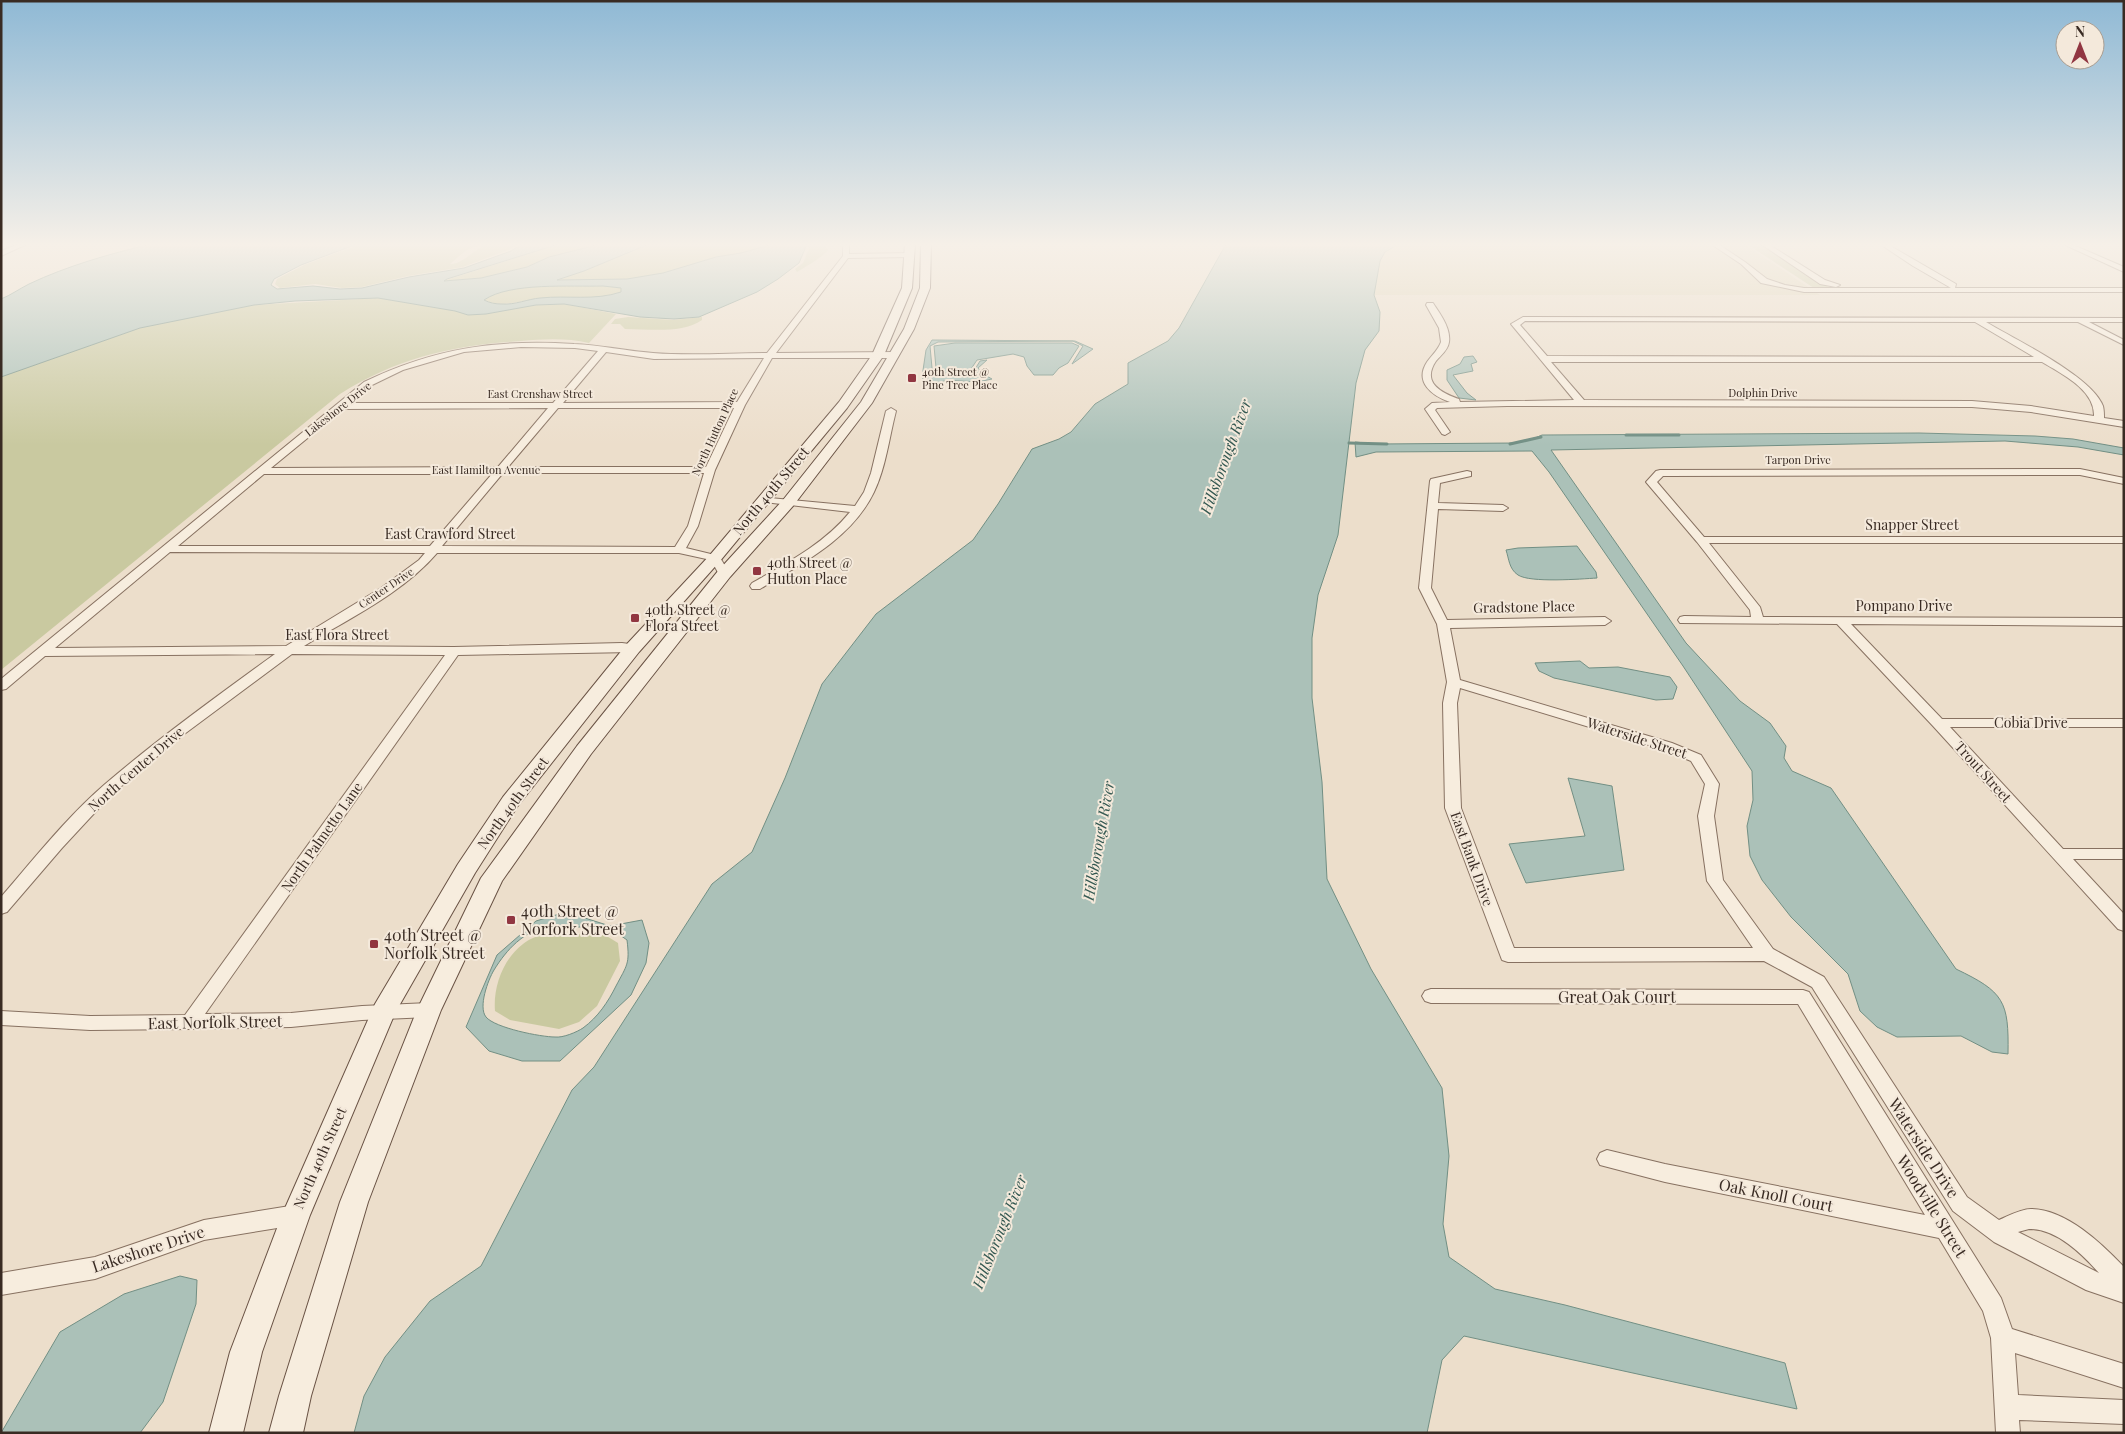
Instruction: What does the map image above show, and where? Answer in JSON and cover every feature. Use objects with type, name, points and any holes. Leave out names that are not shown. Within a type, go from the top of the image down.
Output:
[{"type":"main road","name":"North 40th Street","points":[[286,1433],[295,1396],[354,1202],[429,1010],[492,878],[719,566],[764,499],[843,405],[878,355],[897,311]]},
{"type":"main road","name":"North 40th Street","points":[[226,1433],[246,1352],[296,1215],[384,1011],[466,869],[510,802],[633,648],[788,503],[866,403],[895,355],[915,311]]},
{"type":"street","points":[[769,356],[804,311]]},
{"type":"street","points":[[1434,311],[1445,336],[1442,348],[1428,364],[1426,374],[1429,386],[1436,393],[1466,404]]},
{"type":"street","points":[[1582,404],[1515,324],[1523,319],[2124,320]]},
{"type":"street","points":[[2080,320],[2124,343]]},
{"type":"street","points":[[1978,321],[2040,360],[2063,371],[2088,390],[2099,407],[2098,419]]},
{"type":"street","name":"Lakeshore Drive","points":[[1,686],[367,384],[400,368],[463,350],[521,344],[575,346],[654,356],[895,355]]},
{"type":"street","name":"Center Drive","points":[[289,650],[407,576],[434,549],[604,350]]},
{"type":"street","name":"North Hutton Place","points":[[680,550],[693,526],[710,470],[740,405],[769,356]]},
{"type":"street","points":[[1545,359],[2040,360]]},
{"type":"street","name":"Dolphin Drive","points":[[1445,432],[1430,409],[1435,405],[1972,404],[2031,409],[2124,424]]},
{"type":"street","name":"East Crenshaw Street","points":[[340,406],[740,405]]},
{"type":"street","points":[[756,586],[835,536],[849,523],[870,490],[891,411]]},
{"type":"street","name":"East Hamilton Avenue","points":[[261,471],[710,470]]},
{"type":"street","name":"Tarpon Drive","points":[[1758,620],[1756,610],[1701,540],[1651,482],[1660,473],[2080,472],[2124,482]]},
{"type":"street","name":"East Bank Drive","points":[[1467,474],[1435,481],[1425,588],[1443,624],[1454,682],[1450,703],[1453,808],[1508,954],[1768,954]]},
{"type":"street","points":[[764,499],[859,510]]},
{"type":"street","points":[[1433,506],[1503,508]]},
{"type":"street","name":"Snapper Street","points":[[1701,540],[2124,540]]},
{"type":"street","name":"East Crawford Street","points":[[165,549],[680,550],[719,566]]},
{"type":"street","name":"Pompano Drive","points":[[1684,620],[2124,622]]},
{"type":"street","name":"Trout Street","points":[[1840,620],[1938,723],[2124,925]]},
{"type":"street","name":"Gradstone Place","points":[[1443,624],[1604,621]]},
{"type":"street","name":"East Flora Street","points":[[42,652],[454,651],[633,648]]},
{"type":"street","name":"North Center Drive","points":[[1,908],[56,844],[108,790],[178,732],[289,650]]},
{"type":"street","name":"North Palmetto Lane","points":[[190,1022],[454,651]]},
{"type":"street","name":"Waterside Street","points":[[1454,682],[1667,746],[1696,758],[1712,784],[1706,816],[1716,882],[1768,954]]},
{"type":"street","name":"Cobia Drive","points":[[1938,723],[2124,723]]},
{"type":"street","points":[[2058,854],[2124,854]]},
{"type":"street","name":"Waterside Drive","points":[[1768,954],[1818,982],[1960,1204],[1996,1231],[2043,1258],[2094,1282],[2124,1292]]},
{"type":"street","name":"Great Oak Court","points":[[1432,996],[1803,998]]},
{"type":"street","name":"Woodville Street","points":[[1803,998],[1993,1306],[2004,1338],[2008,1433]]},
{"type":"street","name":"East Norfolk Street","points":[[1,1018],[90,1023],[190,1022],[291,1020],[384,1011],[429,1010]]},
{"type":"street","name":"Oak Knoll Court","points":[[1607,1158],[1664,1173],[1946,1229]]},
{"type":"street","name":"Lakeshore Drive","points":[[1,1284],[95,1268],[204,1230],[296,1215]]},
{"type":"street","points":[[1996,1231],[2031,1218],[2065,1229],[2103,1260],[2124,1284]]},
{"type":"street","points":[[2004,1338],[2124,1376]]},
{"type":"street","points":[[2007,1407],[2124,1412]]},
{"type":"green space","points":[[225,311],[455,311],[468,315],[503,311],[600,311],[616,314],[589,343],[564,340],[538,340],[471,346],[448,350],[405,362],[362,381],[340,394],[1,670],[1,377],[140,328]]},
{"type":"green space","points":[[628,317],[673,320],[702,317],[702,320],[685,327],[665,330],[625,329],[620,324],[611,324],[615,319]]},
{"type":"green space","points":[[545,933],[605,935],[618,943],[620,961],[597,1006],[579,1022],[559,1029],[510,1020],[495,1011],[498,983],[510,957],[525,942]]},
{"type":"water","points":[[1,311],[225,311],[140,328],[1,377]]},
{"type":"water","points":[[455,311],[503,311],[468,315]]},
{"type":"water","points":[[604,311],[713,311],[699,317],[674,319],[640,317]]},
{"type":"water","name":"Hillsborough River","points":[[1189,311],[1380,312],[1379,331],[1365,350],[1356,383],[1338,535],[1318,595],[1312,638],[1312,698],[1322,782],[1327,879],[1371,969],[1442,1088],[1449,1156],[1443,1224],[1449,1257],[1495,1289],[1565,1305],[1785,1363],[1797,1409],[1464,1336],[1442,1360],[1427,1433],[354,1433],[364,1396],[385,1357],[430,1301],[481,1266],[572,1090],[594,1067],[712,884],[752,852],[785,778],[822,684],[876,614],[973,540],[1032,449],[1059,439],[1071,432],[1095,404],[1128,384],[1128,363],[1168,341],[1179,328]]},
{"type":"water","points":[[932,340],[1075,341],[1093,349],[1072,364],[1083,346],[1073,341],[938,342],[930,346],[932,368],[939,375],[972,374],[980,361],[987,360],[978,368],[983,374],[992,379],[978,382],[947,380],[928,386],[922,377],[926,350]]},
{"type":"water","points":[[955,343],[1072,343],[1079,346],[1068,363],[1059,368],[1053,375],[1034,375],[1027,366],[1024,357],[1013,354],[977,360],[969,372],[943,373],[936,368],[934,346]]},
{"type":"water","points":[[1473,356],[1477,362],[1471,364],[1473,371],[1453,375],[1467,393],[1476,400],[1459,398],[1447,380],[1447,370],[1460,364],[1464,357]]},
{"type":"water","points":[[1919,433],[2035,436],[2073,439],[2124,448],[2124,455],[2078,447],[2005,441],[1551,450],[1686,643],[1740,701],[1770,723],[1786,746],[1784,758],[1792,771],[1831,788],[1956,969],[1994,992],[2005,1010],[2008,1054],[1992,1052],[1961,1036],[1897,1037],[1877,1027],[1860,1011],[1848,974],[1791,917],[1762,880],[1750,856],[1747,826],[1753,800],[1752,771],[1683,666],[1549,472],[1532,451],[1376,452],[1356,457],[1355,442],[1377,444],[1515,443],[1542,435]]},
{"type":"water","points":[[1577,546],[1596,572],[1597,578],[1556,580],[1524,577],[1518,575],[1513,570],[1506,550],[1518,548]]},
{"type":"water","points":[[1580,661],[1589,668],[1618,667],[1670,677],[1677,687],[1673,699],[1656,700],[1554,678],[1539,671],[1535,663]]},
{"type":"water","points":[[1568,778],[1612,786],[1624,870],[1526,883],[1509,844],[1585,836]]},
{"type":"water","points":[[566,912],[610,926],[642,920],[649,943],[646,963],[631,995],[560,1061],[522,1061],[489,1051],[466,1027],[497,955],[536,921]],"holes":[[[548,926],[610,928],[627,940],[627,964],[606,1003],[598,1014],[583,1028],[566,1036],[548,1037],[508,1028],[486,1017],[483,1000],[492,974],[504,955],[516,942],[531,932]]]},
{"type":"water","points":[[180,1276],[197,1280],[196,1304],[163,1402],[140,1433],[1,1433],[60,1332],[124,1294]]},
{"type":"waterway","points":[[1626,435],[1679,435]]},
{"type":"waterway","points":[[1510,444],[1541,437]]},
{"type":"waterway","points":[[1349,443],[1387,444]]},
{"type":"place","name":"40th Street @ Pine Tree Place","points":[[912,378]]},
{"type":"place","name":"40th Street @ Hutton Place","points":[[757,571]]},
{"type":"place","name":"40th Street @ Flora Street","points":[[635,618]]},
{"type":"place","name":"40th Street @ Norfork Street","points":[[511,920]]},
{"type":"place","name":"40th Street @ Norfolk Street","points":[[374,944]]}]
